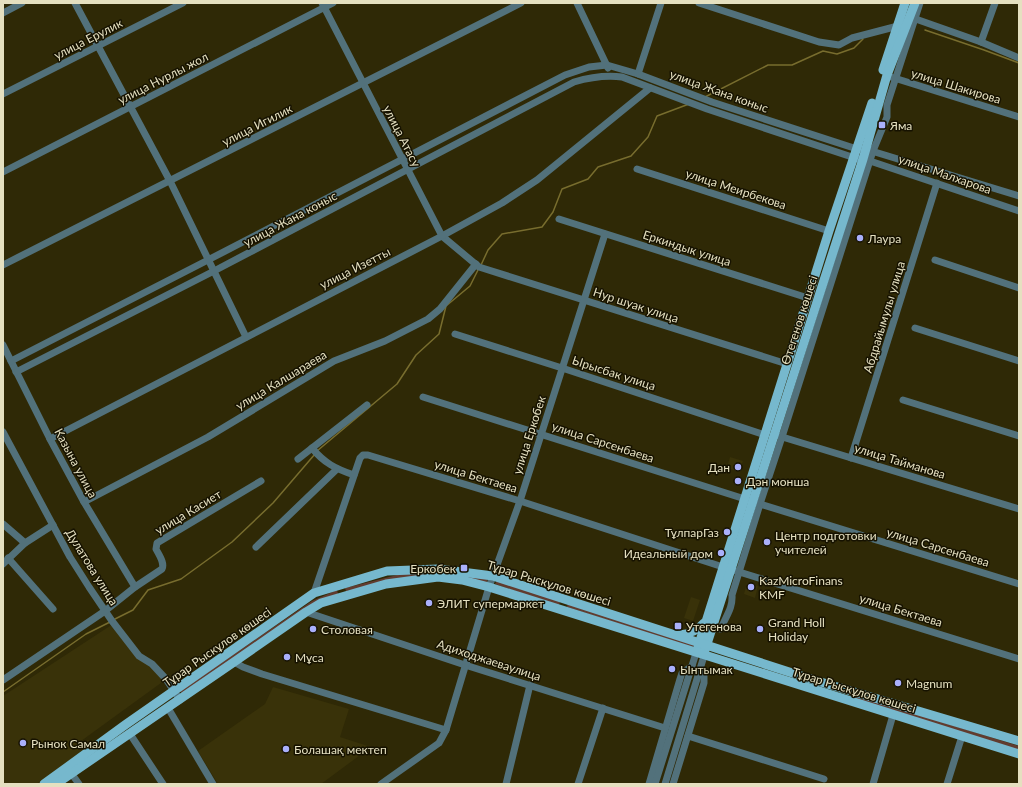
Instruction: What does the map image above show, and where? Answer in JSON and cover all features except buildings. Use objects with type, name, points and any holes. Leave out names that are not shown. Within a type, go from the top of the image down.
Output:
[{"type":"main road","name":"Өтегенов көшесі","points":[[703,644],[706,620],[731,570],[744,499],[829,230],[864,154],[905,3]]},
{"type":"main road","name":"Өтегенов көшесі","points":[[703,644],[712,628],[731,570],[757,503],[779,436],[779,424],[864,154],[913,18],[915,3]]},
{"type":"main road","name":"Тұрар Рыскұлов көшесі","points":[[44,784],[314,593],[387,571],[438,569],[493,576],[703,644],[813,685],[848,701],[1019,754]]},
{"type":"main road","name":"Тұрар Рыскұлов көшесі","points":[[56,784],[321,603],[386,584],[438,577],[462,580],[489,587],[700,654],[813,685],[851,691],[1019,741]]},
{"type":"main road","points":[[339,586],[343,597]]},
{"type":"main road","points":[[560,610],[564,599]]},
{"type":"main road","points":[[675,635],[694,632],[700,628],[706,620]]},
{"type":"main road","points":[[700,654],[703,644]]},
{"type":"main road","points":[[848,701],[851,691]]},
{"type":"street","points":[[3,13],[22,3]]},
{"type":"street","points":[[75,3],[170,181],[246,337]]},
{"type":"street","name":"улица Ерулик","points":[[3,94],[183,3]]},
{"type":"street","name":"улица Нурлы жол","points":[[3,172],[130,108],[323,5],[333,3]]},
{"type":"street","name":"улица Игилик","points":[[3,265],[521,3]]},
{"type":"street","points":[[577,3],[607,65],[610,75]]},
{"type":"street","points":[[638,74],[661,3]]},
{"type":"street","points":[[699,3],[819,42],[839,45],[852,38],[898,26]]},
{"type":"street","points":[[920,3],[913,18],[981,42],[1019,58]]},
{"type":"street","points":[[981,42],[994,3]]},
{"type":"street","name":"улица Атасу","points":[[323,5],[442,236],[477,266]]},
{"type":"street","name":"улица Жана коныс","points":[[11,361],[565,75],[589,67],[607,65],[638,74],[712,102],[864,154]]},
{"type":"street","points":[[565,75],[572,83]]},
{"type":"street","name":"улица Жана коныс","points":[[16,372],[214,272],[572,83],[593,77],[610,75],[622,77],[707,109],[864,154]]},
{"type":"street","name":"улица Шакирова","points":[[891,77],[1019,117]]},
{"type":"street","name":"улица Изетты","points":[[50,439],[442,236],[502,203],[537,180],[650,88]]},
{"type":"street","points":[[779,436],[864,154]]},
{"type":"street","name":"улица Малхарова","points":[[864,154],[1019,211]]},
{"type":"street","name":"улица Малхарова","points":[[864,154],[1019,196]]},
{"type":"street","name":"улица Меирбекова","points":[[637,169],[829,230]]},
{"type":"street","name":"Абдрайымулы улица","points":[[851,458],[938,182]]},
{"type":"street","name":"Еркиндык улица","points":[[559,219],[808,298]]},
{"type":"street","name":"улица Еркобек","points":[[381,784],[439,743],[446,730],[489,587],[520,501],[605,234]]},
{"type":"street","points":[[935,260],[1019,288]]},
{"type":"street","name":"Нур шуак улица","points":[[477,266],[787,364]]},
{"type":"street","name":"улица Калшараева","points":[[84,502],[208,437],[334,361],[385,341],[428,319],[440,309],[477,266]]},
{"type":"street","points":[[915,328],[1019,361]]},
{"type":"street","name":"Ырысбак улица","points":[[455,334],[765,435]]},
{"type":"street","name":"Казына улица","points":[[3,345],[50,439],[84,502],[135,587]]},
{"type":"street","name":"улица Сарсенбаева","points":[[423,397],[744,499],[1019,584]]},
{"type":"street","points":[[903,400],[1019,436]]},
{"type":"street","points":[[298,459],[367,405]]},
{"type":"street","points":[[769,422],[779,424]]},
{"type":"street","name":"Дулатова улица","points":[[3,432],[74,563],[105,610],[139,656],[152,664],[166,679],[180,700]]},
{"type":"street","name":"улица Тайманова","points":[[779,436],[1019,510]]},
{"type":"street","points":[[312,448],[322,459],[337,469],[354,475]]},
{"type":"street","name":"улица Бектаева","points":[[314,593],[360,458],[363,455],[368,454],[520,501],[731,570],[1019,659]]},
{"type":"street","points":[[256,547],[337,469]]},
{"type":"street","name":"улица Касиет","points":[[135,587],[162,569],[163,566],[156,549],[157,543],[261,481]]},
{"type":"street","points":[[3,524],[26,543]]},
{"type":"street","points":[[53,525],[26,543],[5,561],[53,609]]},
{"type":"street","points":[[3,680],[105,610],[135,587]]},
{"type":"street","name":"Адиходжаеваулица","points":[[306,612],[465,665],[665,728]]},
{"type":"street","points":[[655,784],[692,666],[700,654]]},
{"type":"street","points":[[665,784],[699,672],[700,654]]},
{"type":"street","points":[[234,662],[262,674],[446,730]]},
{"type":"street","points":[[649,784],[682,673],[692,666]]},
{"type":"street","points":[[673,784],[704,683],[704,676],[699,672]]},
{"type":"street","points":[[506,784],[530,685]]},
{"type":"street","points":[[168,708],[213,784]]},
{"type":"street","points":[[578,784],[602,708]]},
{"type":"street","points":[[873,784],[893,715]]},
{"type":"street","points":[[130,734],[163,784]]},
{"type":"street","points":[[688,736],[824,779]]},
{"type":"street","points":[[947,784],[962,736]]},
{"type":"street","points":[[71,773],[79,784]]},
{"type":"shaded area","points":[[730,457],[743,461],[739,472],[727,468]]},
{"type":"shaded area","points":[[438,572],[487,579],[487,583],[455,577],[346,591],[345,588],[401,574]]},
{"type":"shaded area","points":[[497,581],[560,601],[559,606],[495,584]]},
{"type":"shaded area","points":[[747,583],[758,586],[755,598],[744,594]]},
{"type":"shaded area","points":[[337,590],[338,594],[182,694],[180,691],[312,601]]},
{"type":"shaded area","points":[[691,597],[700,600],[693,621],[684,618]]},
{"type":"shaded area","points":[[568,603],[694,644],[693,648],[567,607]]},
{"type":"shaded area","points":[[113,624],[140,659],[156,668],[165,680],[81,741],[85,749],[37,784],[3,784],[3,696]]},
{"type":"shaded area","points":[[273,687],[349,709],[340,737],[371,747],[321,784],[218,784],[198,751],[265,704]]},
{"type":"shaded area","points":[[855,695],[1019,746],[1019,751],[854,699]]},
{"type":"waterway","points":[[925,30],[1019,63]]},
{"type":"waterway","points":[[705,97],[768,65],[792,65],[823,51],[837,54],[854,48],[863,39]]},
{"type":"waterway","points":[[481,265],[488,250],[502,234],[542,227],[553,212],[562,189],[588,179],[598,167],[631,156],[648,137],[657,116],[689,104]]},
{"type":"waterway","points":[[317,451],[397,384],[416,355],[439,334],[446,306],[470,286],[478,270]]},
{"type":"waterway","points":[[115,619],[133,610],[148,590],[181,579],[232,542],[273,503],[315,454]]},
{"type":"waterway","points":[[3,692],[86,634],[110,622]]},
{"type":"place","name":"Яма","points":[[882,125]]},
{"type":"place","name":"Лаура","points":[[860,238]]},
{"type":"place","name":"Дан","points":[[738,467]]},
{"type":"place","name":"Дән монша","points":[[738,481]]},
{"type":"place","name":"ТұлпарГаз","points":[[727,532]]},
{"type":"place","name":"Центр подготовки учителей","points":[[767,542]]},
{"type":"place","name":"Идеальный дом","points":[[721,553]]},
{"type":"place","name":"Еркобек","points":[[464,568]]},
{"type":"place","name":"KazMicroFinans KMF","points":[[751,587]]},
{"type":"place","name":"ЭЛИТ супермаркет","points":[[429,603]]},
{"type":"place","name":"Утегенова","points":[[678,626]]},
{"type":"place","name":"Столовая","points":[[313,629]]},
{"type":"place","name":"Grand Holl Holiday","points":[[760,629]]},
{"type":"place","name":"Мұса","points":[[287,657]]},
{"type":"place","name":"Ынтымак","points":[[672,669]]},
{"type":"place","name":"Magnum","points":[[898,683]]},
{"type":"place","name":"Рынок Самал","points":[[23,743]]},
{"type":"place","name":"Болашақ мектеп","points":[[286,749]]}]
